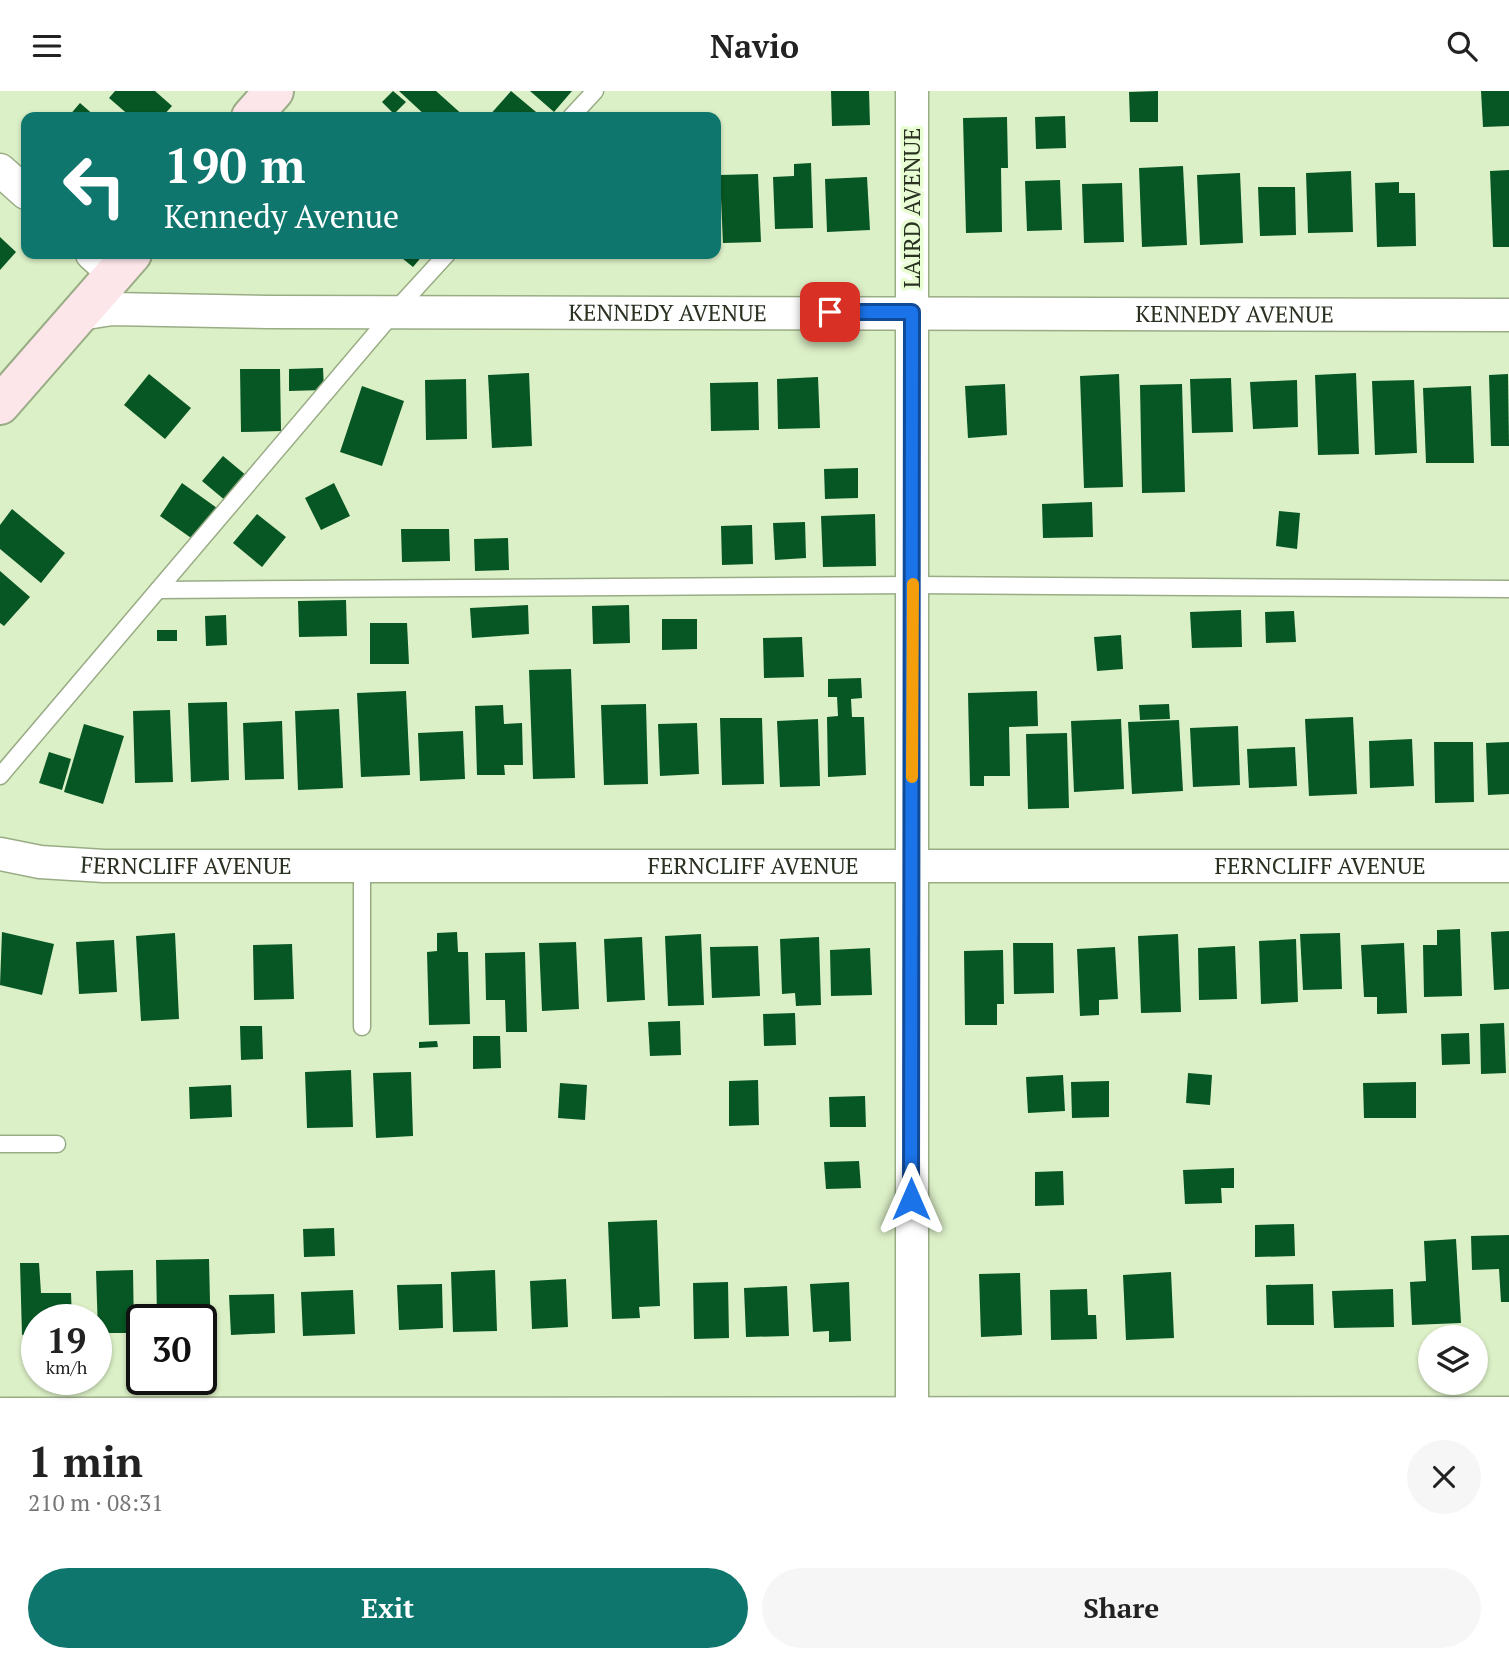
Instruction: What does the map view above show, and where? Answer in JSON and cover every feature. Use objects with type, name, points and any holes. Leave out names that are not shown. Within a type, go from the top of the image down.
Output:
[{"type":"street","points":[[255,112],[274,91]]},
{"type":"street","name":"LAIRD AVENUE","points":[[912,91],[912,1415]]},
{"type":"street","points":[[0,170],[21,189]]},
{"type":"street","points":[[0,405],[80,314],[113,261]]},
{"type":"street","name":"KENNEDY AVENUE","points":[[80,314],[112,309],[269,312],[1509,315]]},
{"type":"street","name":"FERNCLIFF AVENUE","points":[[0,854],[40,862],[104,866],[1509,866]]},
{"type":"street","points":[[0,1413],[1509,1413]]},
{"type":"lane","points":[[576,112],[595,91]]},
{"type":"lane","points":[[0,776],[394,312],[442,259]]},
{"type":"lane","points":[[158,590],[913,585],[1509,589]]},
{"type":"lane","points":[[362,865],[362,1027]]},
{"type":"lane","points":[[0,1144],[57,1144]]},
{"type":"building","points":[[115,91],[155,91],[172,106],[167,112],[125,112],[109,98]]},
{"type":"building","points":[[393,91],[406,102],[396,112],[392,112],[382,102]]},
{"type":"building","points":[[399,91],[436,91],[459,112],[422,112]]},
{"type":"building","points":[[511,91],[536,112],[492,112]]},
{"type":"building","points":[[530,91],[572,91],[554,112]]},
{"type":"building","points":[[831,91],[869,91],[870,125],[832,126]]},
{"type":"building","points":[[1158,91],[1158,122],[1130,122],[1129,92]]},
{"type":"building","points":[[1481,91],[1509,91],[1509,126],[1483,127]]},
{"type":"building","points":[[80,103],[90,112],[72,112]]},
{"type":"building","points":[[1065,116],[1066,148],[1036,149],[1035,117]]},
{"type":"building","points":[[1007,117],[1008,168],[1001,168],[1002,232],[966,233],[963,118]]},
{"type":"building","points":[[811,163],[813,228],[775,229],[773,177],[794,176],[794,164]]},
{"type":"building","points":[[1183,166],[1187,245],[1142,247],[1139,168]]},
{"type":"building","points":[[1509,170],[1509,247],[1493,247],[1490,171]]},
{"type":"building","points":[[1351,171],[1353,232],[1308,233],[1306,173]]},
{"type":"building","points":[[1240,173],[1243,243],[1200,245],[1197,175]]},
{"type":"building","points":[[758,174],[761,242],[723,243],[721,175]]},
{"type":"building","points":[[867,177],[870,230],[827,232],[825,179]]},
{"type":"building","points":[[1060,180],[1062,230],[1027,231],[1025,181]]},
{"type":"building","points":[[1399,182],[1399,193],[1415,193],[1416,246],[1377,247],[1375,183]]},
{"type":"building","points":[[1122,183],[1124,242],[1084,243],[1082,184]]},
{"type":"building","points":[[1258,187],[1295,187],[1296,235],[1260,236]]},
{"type":"building","points":[[0,237],[16,252],[0,270]]},
{"type":"building","points":[[403,259],[420,259],[413,267]]},
{"type":"building","points":[[323,368],[324,390],[289,391],[289,369]]},
{"type":"building","points":[[240,369],[280,369],[281,431],[241,432]]},
{"type":"building","points":[[529,373],[532,446],[492,448],[488,375]]},
{"type":"building","points":[[1356,373],[1359,454],[1318,455],[1315,375]]},
{"type":"building","points":[[149,374],[191,408],[165,439],[124,405]]},
{"type":"building","points":[[1119,374],[1123,487],[1084,488],[1080,376]]},
{"type":"building","points":[[1508,374],[1509,446],[1491,446],[1489,375]]},
{"type":"building","points":[[818,377],[820,428],[778,429],[777,379]]},
{"type":"building","points":[[1231,378],[1233,432],[1192,433],[1190,379]]},
{"type":"building","points":[[466,379],[467,439],[426,440],[425,380]]},
{"type":"building","points":[[1297,380],[1298,427],[1253,429],[1250,382]]},
{"type":"building","points":[[1414,380],[1417,453],[1375,455],[1372,381]]},
{"type":"building","points":[[758,382],[759,430],[711,431],[710,383]]},
{"type":"building","points":[[1005,384],[1007,435],[968,438],[965,386]]},
{"type":"building","points":[[1182,384],[1185,492],[1142,493],[1140,385]]},
{"type":"building","points":[[362,386],[404,401],[382,466],[340,452]]},
{"type":"building","points":[[1471,386],[1474,463],[1426,463],[1423,388]]},
{"type":"building","points":[[223,456],[247,476],[226,501],[202,481]]},
{"type":"building","points":[[858,468],[858,498],[825,499],[824,469]]},
{"type":"building","points":[[182,483],[217,508],[194,540],[160,516]]},
{"type":"building","points":[[334,483],[350,516],[321,530],[305,498]]},
{"type":"building","points":[[1092,502],[1093,537],[1043,538],[1042,504]]},
{"type":"building","points":[[12,509],[65,553],[41,583],[0,549],[0,525]]},
{"type":"building","points":[[1279,511],[1300,513],[1297,549],[1276,546]]},
{"type":"building","points":[[257,514],[286,537],[262,567],[233,543]]},
{"type":"building","points":[[875,514],[876,566],[823,567],[821,516]]},
{"type":"building","points":[[805,522],[806,558],[775,560],[773,523]]},
{"type":"building","points":[[752,525],[753,564],[722,565],[721,526]]},
{"type":"building","points":[[401,529],[449,529],[450,561],[402,562]]},
{"type":"building","points":[[508,538],[509,570],[475,571],[474,539]]},
{"type":"building","points":[[0,571],[30,597],[4,626],[0,623]]},
{"type":"building","points":[[346,600],[347,636],[299,637],[298,601]]},
{"type":"building","points":[[528,605],[529,634],[472,638],[470,608]]},
{"type":"building","points":[[629,605],[630,643],[593,644],[592,606]]},
{"type":"building","points":[[1241,610],[1242,647],[1192,648],[1190,612]]},
{"type":"building","points":[[1294,611],[1296,642],[1266,643],[1265,612]]},
{"type":"building","points":[[226,615],[227,645],[206,646],[205,616]]},
{"type":"building","points":[[662,619],[697,619],[697,649],[662,650]]},
{"type":"building","points":[[370,623],[407,623],[409,664],[370,664]]},
{"type":"building","points":[[157,630],[177,630],[177,641],[157,641]]},
{"type":"building","points":[[1121,635],[1123,669],[1097,671],[1094,637]]},
{"type":"building","points":[[802,637],[804,677],[764,678],[763,638]]},
{"type":"building","points":[[571,669],[575,778],[533,779],[529,670]]},
{"type":"building","points":[[861,678],[862,698],[851,699],[852,717],[864,717],[866,775],[828,777],[827,717],[838,716],[837,697],[828,697],[828,679]]},
{"type":"building","points":[[406,691],[410,775],[361,777],[357,693]]},
{"type":"building","points":[[1037,691],[1038,726],[1009,727],[1010,776],[984,776],[984,786],[970,786],[968,693]]},
{"type":"building","points":[[227,702],[229,780],[191,782],[188,703]]},
{"type":"building","points":[[646,704],[648,784],[604,785],[601,705]]},
{"type":"building","points":[[1169,704],[1170,719],[1140,720],[1139,705]]},
{"type":"building","points":[[503,705],[504,724],[522,723],[523,765],[504,765],[505,775],[477,775],[475,706]]},
{"type":"building","points":[[339,709],[343,788],[298,790],[295,711]]},
{"type":"building","points":[[170,710],[173,782],[135,783],[133,711]]},
{"type":"building","points":[[1353,717],[1357,794],[1309,796],[1305,719]]},
{"type":"building","points":[[720,718],[762,718],[764,784],[722,785]]},
{"type":"building","points":[[818,719],[820,786],[780,787],[777,721]]},
{"type":"building","points":[[1121,719],[1124,789],[1074,792],[1071,721]]},
{"type":"building","points":[[1179,720],[1183,791],[1132,794],[1128,722]]},
{"type":"building","points":[[282,721],[284,779],[245,780],[243,723]]},
{"type":"building","points":[[697,723],[699,774],[660,776],[658,724]]},
{"type":"building","points":[[84,724],[124,736],[103,804],[64,792]]},
{"type":"building","points":[[1238,726],[1240,785],[1193,787],[1190,728]]},
{"type":"building","points":[[463,731],[465,779],[420,781],[418,733]]},
{"type":"building","points":[[1067,733],[1069,808],[1028,809],[1026,734]]},
{"type":"building","points":[[1412,739],[1414,786],[1370,788],[1369,741]]},
{"type":"building","points":[[1434,742],[1473,742],[1474,802],[1435,803]]},
{"type":"building","points":[[1509,742],[1509,794],[1488,795],[1486,743]]},
{"type":"building","points":[[1295,747],[1297,786],[1249,788],[1247,749]]},
{"type":"building","points":[[49,752],[71,759],[62,790],[39,783]]},
{"type":"building","points":[[1460,929],[1462,996],[1424,997],[1423,945],[1437,945],[1437,930]]},
{"type":"building","points":[[1509,931],[1509,989],[1494,990],[1491,932]]},
{"type":"building","points":[[2,932],[54,944],[42,995],[0,985]]},
{"type":"building","points":[[457,932],[458,952],[468,952],[470,1024],[429,1025],[427,952],[437,951],[437,933]]},
{"type":"building","points":[[175,933],[179,1019],[141,1021],[136,936]]},
{"type":"building","points":[[1340,933],[1342,989],[1303,990],[1300,934]]},
{"type":"building","points":[[701,934],[704,1005],[668,1006],[665,936]]},
{"type":"building","points":[[1178,934],[1181,1012],[1141,1013],[1138,936]]},
{"type":"building","points":[[642,937],[645,1000],[607,1002],[604,939]]},
{"type":"building","points":[[819,937],[821,1005],[796,1006],[795,993],[782,994],[780,939]]},
{"type":"building","points":[[1296,939],[1298,1002],[1261,1004],[1259,941]]},
{"type":"building","points":[[114,940],[117,992],[79,994],[76,942]]},
{"type":"building","points":[[576,942],[579,1009],[542,1011],[539,943]]},
{"type":"building","points":[[1013,943],[1053,943],[1054,993],[1014,994]]},
{"type":"building","points":[[1404,943],[1407,1013],[1377,1014],[1377,997],[1364,997],[1361,945]]},
{"type":"building","points":[[292,944],[294,999],[254,1000],[253,945]]},
{"type":"building","points":[[758,946],[760,996],[712,998],[710,947]]},
{"type":"building","points":[[1235,946],[1237,999],[1199,1000],[1198,948]]},
{"type":"building","points":[[1115,947],[1118,999],[1099,1000],[1099,1015],[1080,1016],[1077,949]]},
{"type":"building","points":[[870,948],[872,995],[831,996],[830,950]]},
{"type":"building","points":[[1003,950],[1004,1004],[997,1004],[997,1025],[965,1025],[964,951]]},
{"type":"building","points":[[525,952],[527,1032],[506,1032],[505,1000],[486,1000],[485,953]]},
{"type":"building","points":[[795,1013],[796,1045],[764,1046],[763,1014]]},
{"type":"building","points":[[680,1021],[681,1055],[650,1056],[648,1022]]},
{"type":"building","points":[[1504,1023],[1506,1073],[1481,1074],[1480,1024]]},
{"type":"building","points":[[240,1026],[262,1026],[263,1059],[241,1060]]},
{"type":"building","points":[[1469,1033],[1470,1064],[1442,1065],[1441,1034]]},
{"type":"building","points":[[473,1036],[500,1036],[501,1068],[473,1069]]},
{"type":"building","points":[[437,1041],[438,1047],[419,1048],[419,1042]]},
{"type":"building","points":[[351,1070],[353,1127],[307,1128],[305,1072]]},
{"type":"building","points":[[411,1072],[413,1136],[376,1138],[373,1073]]},
{"type":"building","points":[[1188,1073],[1212,1075],[1210,1105],[1186,1103]]},
{"type":"building","points":[[1063,1075],[1065,1111],[1028,1113],[1026,1077]]},
{"type":"building","points":[[758,1080],[759,1125],[729,1126],[729,1081]]},
{"type":"building","points":[[1109,1081],[1109,1117],[1072,1118],[1071,1082]]},
{"type":"building","points":[[1416,1082],[1416,1118],[1364,1118],[1363,1083]]},
{"type":"building","points":[[560,1083],[587,1085],[585,1120],[558,1118]]},
{"type":"building","points":[[231,1085],[232,1117],[190,1119],[189,1087]]},
{"type":"building","points":[[865,1096],[866,1127],[830,1127],[829,1097]]},
{"type":"building","points":[[859,1161],[861,1188],[826,1189],[824,1162]]},
{"type":"building","points":[[1234,1168],[1234,1188],[1221,1188],[1222,1203],[1185,1204],[1183,1170]]},
{"type":"building","points":[[1063,1171],[1064,1205],[1035,1206],[1035,1172]]},
{"type":"building","points":[[657,1220],[660,1306],[639,1307],[640,1318],[612,1319],[608,1222]]},
{"type":"building","points":[[1294,1224],[1295,1256],[1255,1257],[1255,1225]]},
{"type":"building","points":[[334,1228],[335,1256],[304,1257],[303,1229]]},
{"type":"building","points":[[1509,1235],[1509,1302],[1501,1302],[1499,1269],[1472,1270],[1471,1236]]},
{"type":"building","points":[[1456,1239],[1461,1323],[1412,1325],[1410,1282],[1426,1281],[1424,1241]]},
{"type":"building","points":[[209,1259],[210,1304],[157,1304],[156,1260]]},
{"type":"building","points":[[20,1263],[39,1263],[41,1293],[71,1293],[71,1304],[21,1304]]},
{"type":"building","points":[[133,1270],[134,1304],[126,1304],[126,1333],[112,1333],[112,1304],[97,1304],[96,1271]]},
{"type":"building","points":[[495,1270],[497,1331],[453,1332],[451,1272]]},
{"type":"building","points":[[1171,1272],[1174,1338],[1126,1340],[1123,1275]]},
{"type":"building","points":[[1020,1273],[1022,1335],[981,1337],[979,1274]]},
{"type":"building","points":[[566,1279],[568,1327],[532,1329],[530,1281]]},
{"type":"building","points":[[728,1282],[729,1338],[694,1339],[693,1283]]},
{"type":"building","points":[[849,1282],[851,1341],[829,1342],[829,1331],[813,1332],[810,1284]]},
{"type":"building","points":[[442,1284],[443,1328],[399,1330],[397,1285]]},
{"type":"building","points":[[1313,1284],[1314,1325],[1267,1325],[1266,1285]]},
{"type":"building","points":[[787,1286],[789,1336],[746,1337],[744,1288]]},
{"type":"building","points":[[1087,1289],[1088,1315],[1096,1315],[1097,1339],[1051,1340],[1050,1290]]},
{"type":"building","points":[[1393,1289],[1394,1327],[1334,1328],[1332,1291]]},
{"type":"building","points":[[353,1290],[355,1334],[303,1336],[301,1292]]},
{"type":"building","points":[[274,1294],[275,1333],[231,1335],[229,1295]]},
{"type":"slow traffic","points":[[912,777],[913,584]]},
{"type":"route","points":[[830,312],[912,312],[911,1199]]}]
